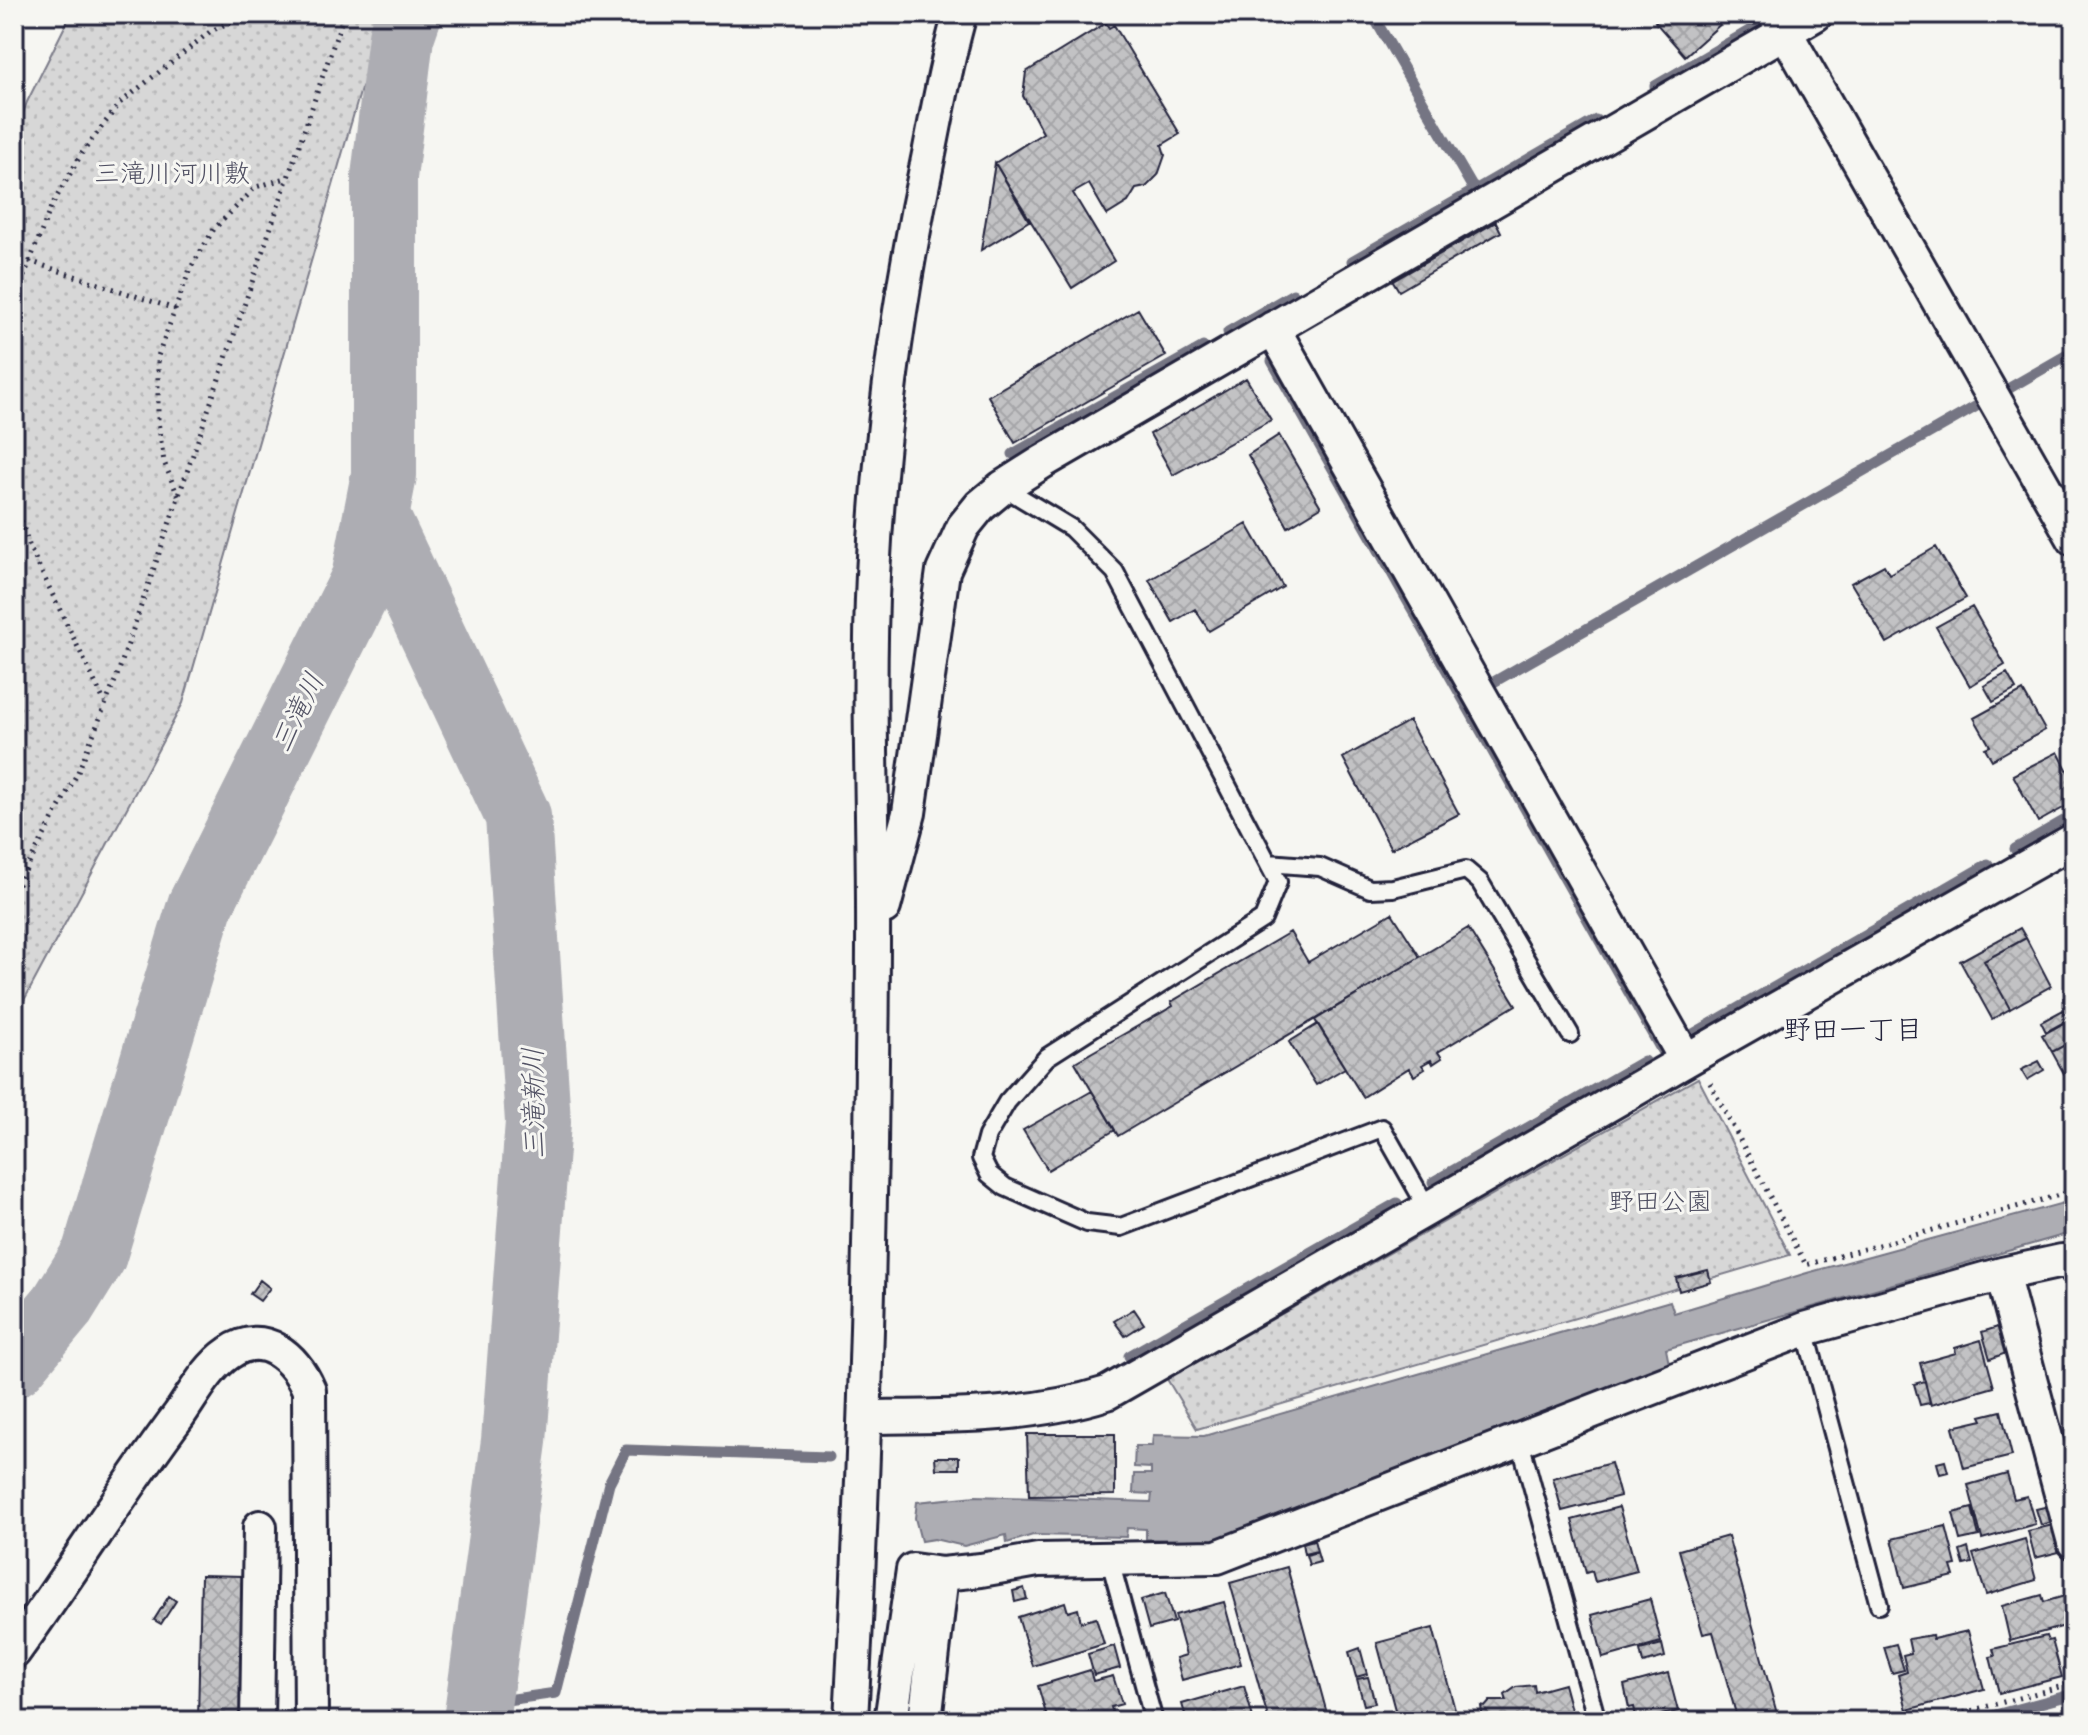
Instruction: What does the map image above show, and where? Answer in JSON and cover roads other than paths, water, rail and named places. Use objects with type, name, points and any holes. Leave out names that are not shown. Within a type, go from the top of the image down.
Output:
[{"type":"street","points":[[851,1721],[865,1417],[873,944],[872,578],[880,464],[896,322],[923,177],[960,14]]},
{"type":"street","points":[[873,944],[909,813],[943,571],[963,527],[980,506],[1003,487],[1780,23],[1816,14]]},
{"type":"street","points":[[1780,23],[2074,539]]},
{"type":"street","points":[[1273,328],[1690,1057]]},
{"type":"street","points":[[865,1417],[981,1416],[1052,1408],[1107,1393],[2074,840]]},
{"type":"street","points":[[891,1721],[913,1570],[942,1574],[1038,1560],[1217,1557],[1805,1329],[2002,1274],[2062,1261],[2074,1266]]},
{"type":"street","points":[[2002,1274],[2074,1542]]},
{"type":"street","points":[[14,1652],[216,1364],[229,1352],[258,1343],[274,1347],[288,1356],[300,1370],[309,1390],[311,1721]]},
{"type":"street","points":[[257,1721],[260,1527]]},
{"type":"street","points":[[925,1721],[942,1574]]},
{"type":"lane","points":[[1003,487],[1071,528],[1115,572],[1278,882],[1263,919],[1047,1057],[1007,1102],[987,1136],[981,1158],[989,1174],[1005,1187],[1087,1223],[1121,1227],[1382,1128],[1428,1209]]},
{"type":"lane","points":[[1268,863],[1320,867],[1370,889],[1393,888],[1466,870],[1480,882],[1570,1034]]},
{"type":"lane","points":[[1805,1329],[1879,1605]]},
{"type":"lane","points":[[1519,1438],[1597,1721]]},
{"type":"lane","points":[[1109,1557],[1154,1721]]},
{"type":"waterway","name":"三滝川","points":[[14,1364],[63,1305],[94,1255],[200,906],[364,578],[384,475],[384,177],[401,37],[409,14]]},
{"type":"waterway","points":[[1372,14],[1474,190]]},
{"type":"waterway","points":[[1655,86],[1754,28]]},
{"type":"waterway","points":[[1352,261],[1596,120]]},
{"type":"waterway","points":[[1228,332],[1293,294]]},
{"type":"waterway","points":[[1013,454],[1203,347]]},
{"type":"waterway","points":[[2006,390],[2074,351]]},
{"type":"waterway","points":[[1272,361],[1662,1051]]},
{"type":"waterway","points":[[1492,683],[1975,407]]},
{"type":"waterway","name":"三滝新川","points":[[376,515],[518,816],[538,1122],[514,1441],[476,1721]]},
{"type":"waterway","points":[[2015,849],[2074,815]]},
{"type":"waterway","points":[[1688,1037],[1988,864]]},
{"type":"waterway","points":[[1433,1182],[1644,1061]]},
{"type":"waterway","points":[[1129,1356],[1397,1203]]},
{"type":"waterway","points":[[479,1704],[556,1693],[609,1483],[626,1450],[829,1457]]},
{"type":"waterway","points":[[1973,1721],[2074,1694]]},
{"type":"district","name":"野田一丁目","points":[[1853,1029]]},
{"type":"park label","name":"三滝川河川敷","points":[[172,173]]},
{"type":"park label","name":"野田公園","points":[[1660,1201]]}]
